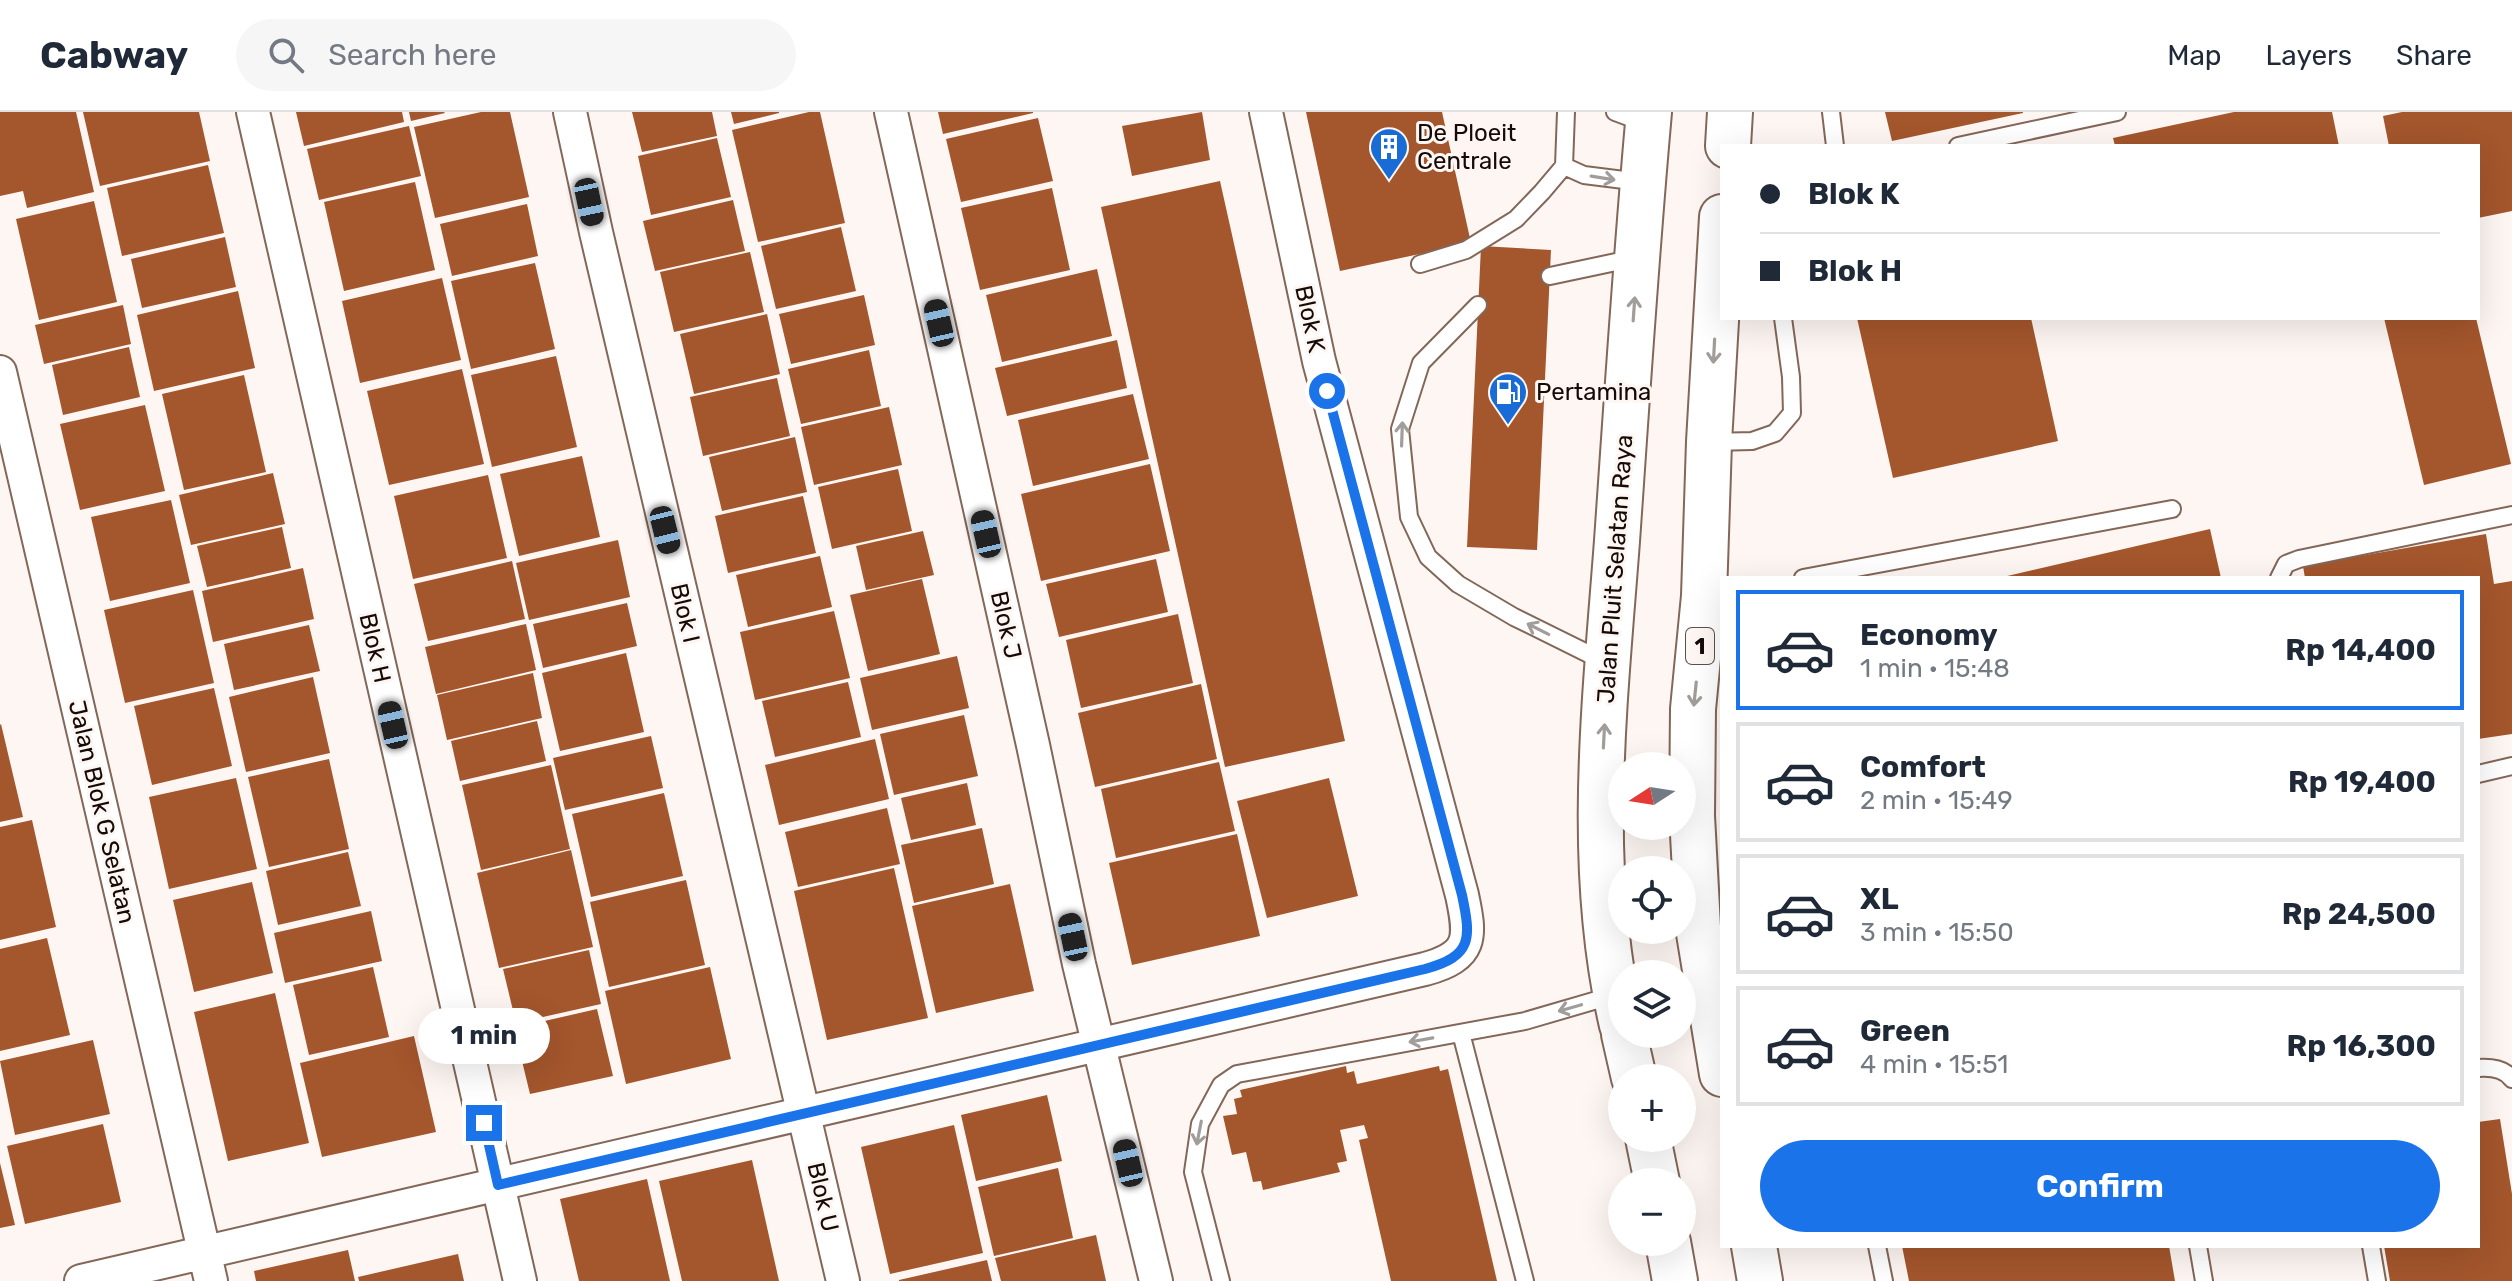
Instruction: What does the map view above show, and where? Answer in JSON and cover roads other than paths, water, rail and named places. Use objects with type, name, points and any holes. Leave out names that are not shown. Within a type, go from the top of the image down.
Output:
[{"type":"highway","points":[[1728,144],[1730,112]]},
{"type":"highway","name":"Jalan Pluit Selatan Raya","points":[[1612,960],[1603,898],[1602,778],[1643,182],[1638,116]]},
{"type":"highway","name":"1","points":[[1720,248],[1709,442],[1713,595],[1693,709],[1692,816],[1698,927],[1720,1062]]},
{"type":"highway","points":[[1754,1248],[1760,1281]]},
{"type":"highway","points":[[1671,1256],[1675,1281]]},
{"type":"street","name":"Blok H","points":[[253,112],[520,1281]]},
{"type":"street","name":"Blok I","points":[[570,112],[609,292],[804,1113]]},
{"type":"street","name":"Blok J","points":[[891,112],[1079,964],[1156,1281]]},
{"type":"street","name":"Blok K","points":[[1100,1045],[1438,966],[1457,954],[1467,943],[1462,895],[1319,361],[1266,112]]},
{"type":"street","name":"Jalan Blok G Selatan","points":[[0,372],[208,1267]]},
{"type":"street","points":[[81,1281],[208,1267],[498,1185],[1100,1045]]},
{"type":"street","name":"Blok U","points":[[804,1113],[843,1281]]},
{"type":"lane","points":[[1420,264],[1466,250],[1516,219],[1564,166],[1566,112]]},
{"type":"lane","points":[[1831,112],[1835,144]]},
{"type":"lane","points":[[1967,144],[2117,112]]},
{"type":"lane","points":[[1564,166],[1584,175],[1643,182]]},
{"type":"lane","points":[[1550,276],[1637,258]]},
{"type":"lane","points":[[1478,305],[1421,363],[1400,429],[1409,517],[1428,557],[1458,584],[1514,617],[1608,664]]},
{"type":"lane","points":[[1709,442],[1752,441],[1775,433],[1792,413],[1783,320]]},
{"type":"lane","points":[[1814,576],[2172,509]]},
{"type":"lane","points":[[2280,576],[2286,564],[2299,559],[2512,515]]},
{"type":"lane","points":[[2480,774],[2512,766]]},
{"type":"lane","points":[[1221,1281],[1193,1172],[1200,1124],[1221,1085],[1237,1074],[1525,1021],[1608,1018]]},
{"type":"lane","points":[[1461,1033],[1525,1281]]},
{"type":"lane","points":[[2480,1068],[2491,1067],[2512,1079]]},
{"type":"lane","points":[[1877,1248],[1884,1281]]},
{"type":"lane","points":[[2198,1248],[2204,1281]]},
{"type":"lane","points":[[2371,1248],[2377,1281]]},
{"type":"place","name":"De Ploeit Centrale","points":[[1389,181]]},
{"type":"place","name":"Pertamina","points":[[1508,426]]}]
